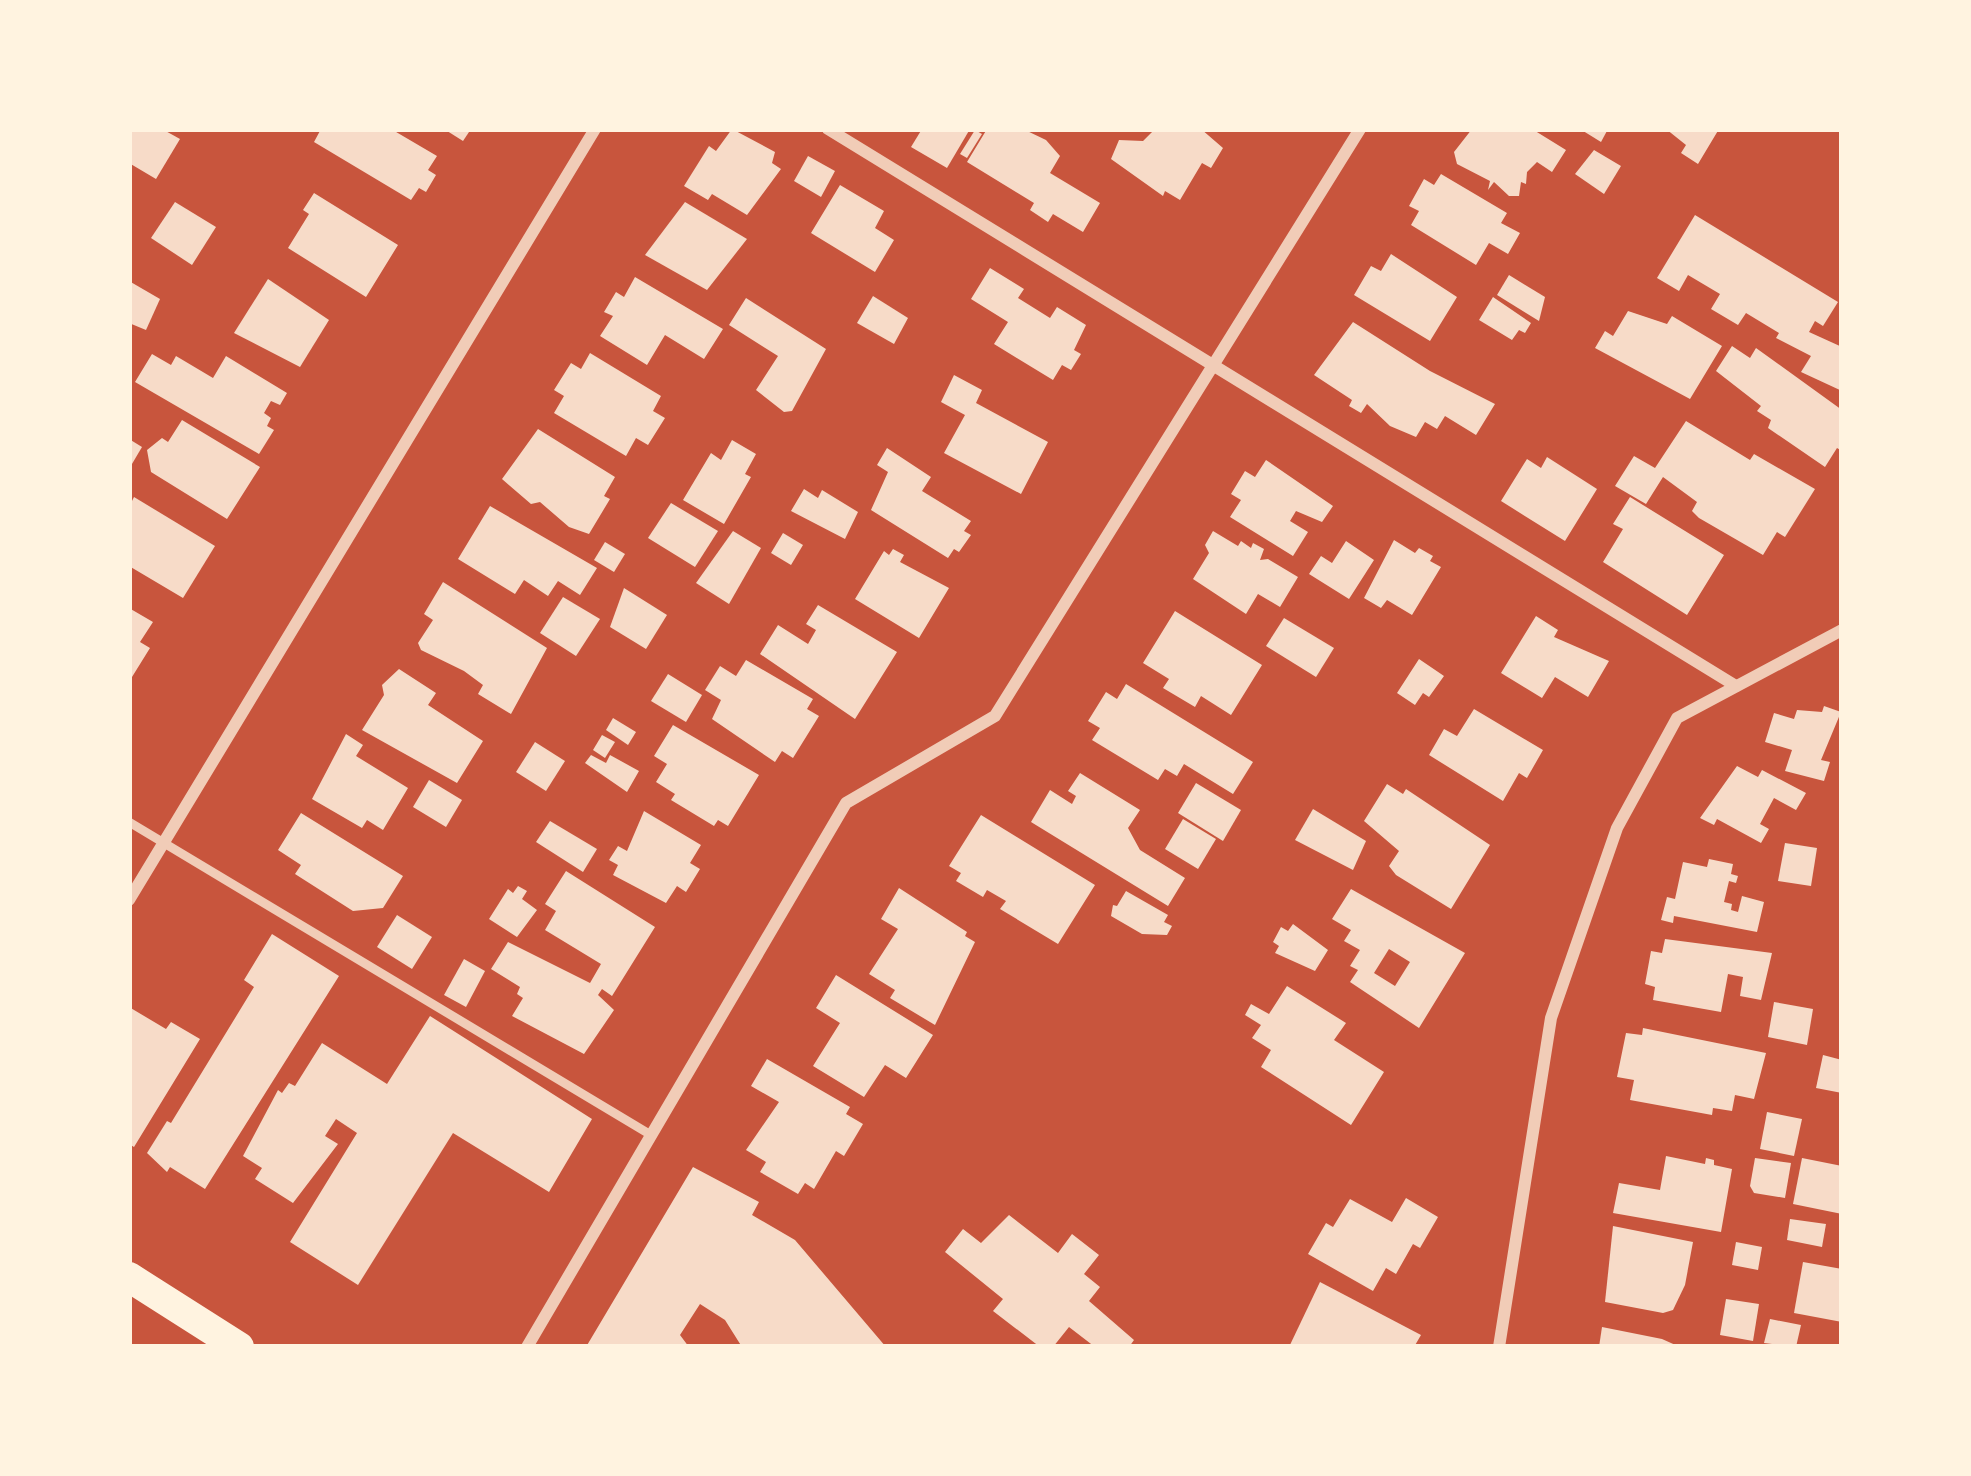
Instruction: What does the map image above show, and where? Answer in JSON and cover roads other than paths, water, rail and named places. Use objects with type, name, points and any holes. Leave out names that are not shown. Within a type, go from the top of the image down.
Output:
[{"type":"main road","points":[[129,1277],[238,1347]]},
{"type":"street","points":[[129,900],[595,129]]},
{"type":"street","points":[[828,129],[1736,686]]},
{"type":"street","points":[[527,1347],[846,803],[995,716],[1360,129]]},
{"type":"street","points":[[1499,1347],[1551,1018],[1617,828],[1677,718],[1842,630]]},
{"type":"lane","points":[[129,822],[651,1136]]}]
